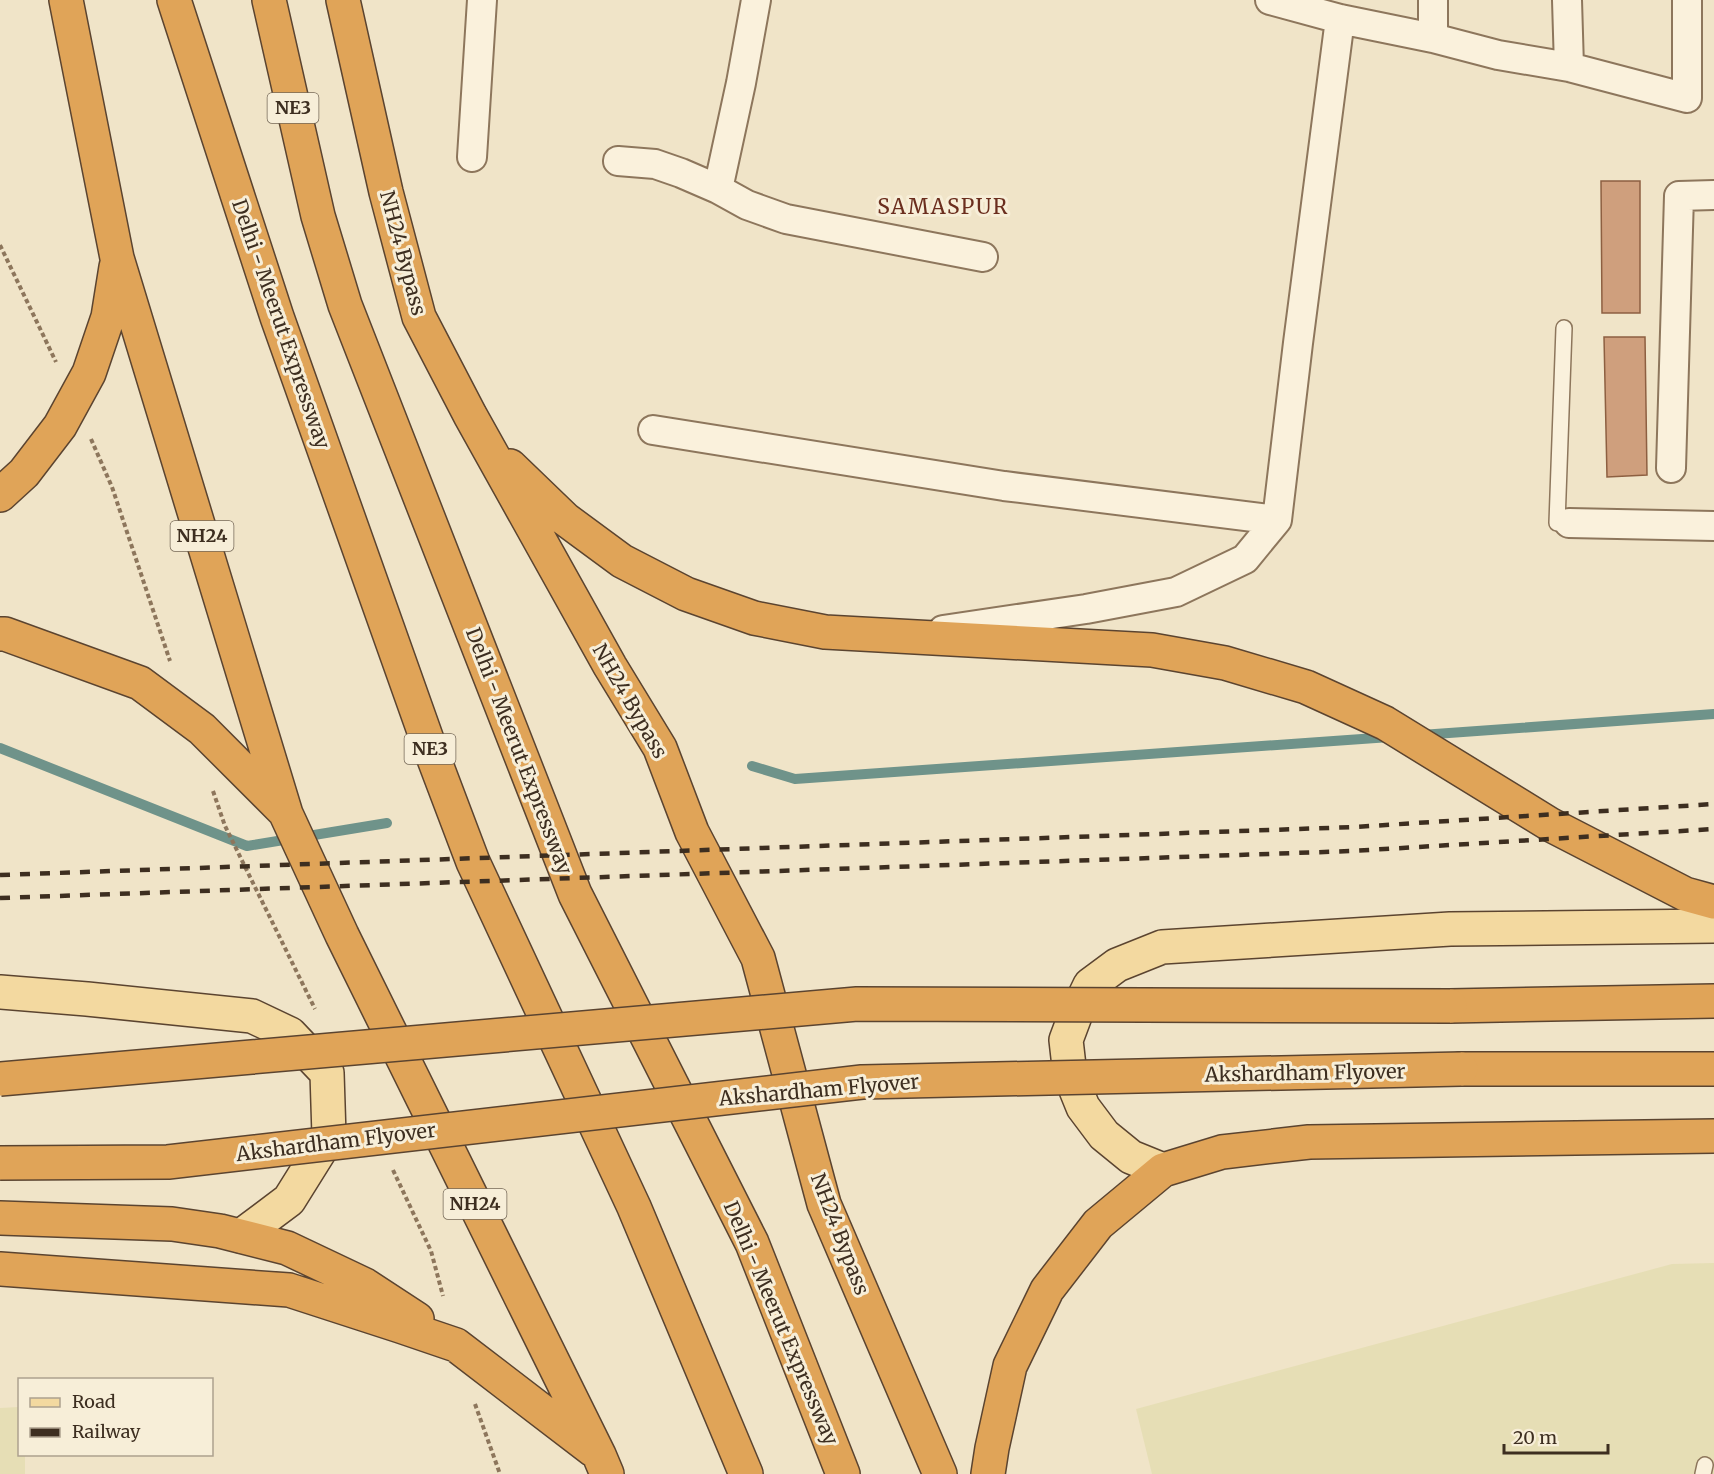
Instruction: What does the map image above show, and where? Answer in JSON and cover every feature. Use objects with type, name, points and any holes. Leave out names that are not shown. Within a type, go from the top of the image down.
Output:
[{"type":"highway","name":"NH24","points":[[66,0],[117,258],[286,814],[342,934],[603,1465]]},
{"type":"highway","name":"Delhi - Meerut Expressway","points":[[174,0],[277,317],[472,862],[634,1207],[746,1474]]},
{"type":"highway","name":"Delhi - Meerut Expressway","points":[[269,0],[318,216],[345,305],[575,894],[752,1243],[843,1474]]},
{"type":"highway","name":"NH24 Bypass","points":[[343,0],[386,192],[419,317],[470,415],[610,666],[660,748],[692,832],[758,958],[824,1203],[940,1474]]},
{"type":"highway","points":[[0,495],[24,473],[60,426],[89,373],[108,317],[117,258]]},
{"type":"highway","points":[[470,415],[514,470],[565,519],[622,561],[686,594],[754,618],[825,632],[1152,650],[1225,663],[1306,687],[1385,723],[1551,825],[1685,894],[1714,902]]},
{"type":"highway","points":[[3,634],[140,683],[202,729],[286,814]]},
{"type":"highway","points":[[0,1079],[858,1004],[1450,1006],[1714,1001]]},
{"type":"highway","name":"Akshardham Flyover","points":[[0,1162],[168,1162],[862,1082],[1449,1070],[1714,1069]]},
{"type":"highway","points":[[988,1474],[1010,1366],[1047,1290],[1098,1224],[1163,1170],[1222,1152],[1309,1142],[1714,1136]]},
{"type":"highway","points":[[0,1218],[172,1224],[220,1231],[287,1248],[364,1285],[456,1345],[603,1465]]},
{"type":"highway","points":[[0,1269],[289,1290],[456,1345]]},
{"type":"main road","points":[[1163,1170],[1131,1157],[1104,1135],[1083,1107],[1070,1075],[1066,1040],[1075,1016],[1090,985],[1117,965],[1162,947],[1450,928],[1714,926]]},
{"type":"main road","points":[[0,993],[87,999],[252,1016],[290,1034],[327,1073],[329,1136],[289,1200],[241,1236]]},
{"type":"street","points":[[472,157],[482,0]]},
{"type":"street","points":[[718,189],[756,0]]},
{"type":"street","points":[[1270,0],[1305,5],[1340,20],[1433,38],[1498,55],[1569,67],[1687,98],[1687,0]]},
{"type":"street","points":[[1433,0],[1433,38]]},
{"type":"street","points":[[1567,0],[1569,67]]},
{"type":"street","points":[[896,637],[1086,609],[1176,592],[1245,559],[1278,520],[1298,343],[1340,20]]},
{"type":"street","points":[[618,161],[655,164],[718,189],[747,205],[786,219],[983,257]]},
{"type":"street","points":[[1671,468],[1679,196],[1714,195]]},
{"type":"street","points":[[653,430],[1004,486],[1278,520]]},
{"type":"street","points":[[1569,523],[1714,526]]},
{"type":"lane","points":[[1564,328],[1557,523],[1569,523]]},
{"type":"path","points":[[0,245],[112,487],[171,664]]},
{"type":"path","points":[[211,786],[225,826],[240,855]]},
{"type":"shaded area","points":[[1714,1263],[1714,1474],[1152,1474],[1136,1409],[1672,1264]]},
{"type":"shaded area","points":[[18,1407],[18,1456],[25,1456],[25,1474],[0,1474],[0,1408]]},
{"type":"building","points":[[1601,181],[1640,181],[1640,313],[1602,313]]},
{"type":"building","points":[[1604,337],[1645,337],[1647,475],[1607,477]]},
{"type":"waterway","points":[[1421,735],[1714,714]]},
{"type":"waterway","points":[[752,766],[795,779],[1390,737]]},
{"type":"waterway","points":[[0,748],[247,846],[387,823]]},
{"type":"railway","points":[[0,875],[1354,827],[1714,804]]},
{"type":"railway","points":[[0,898],[1352,851],[1714,829]]},
{"type":"district","name":"SAMASPUR","points":[[943,207]]}]
